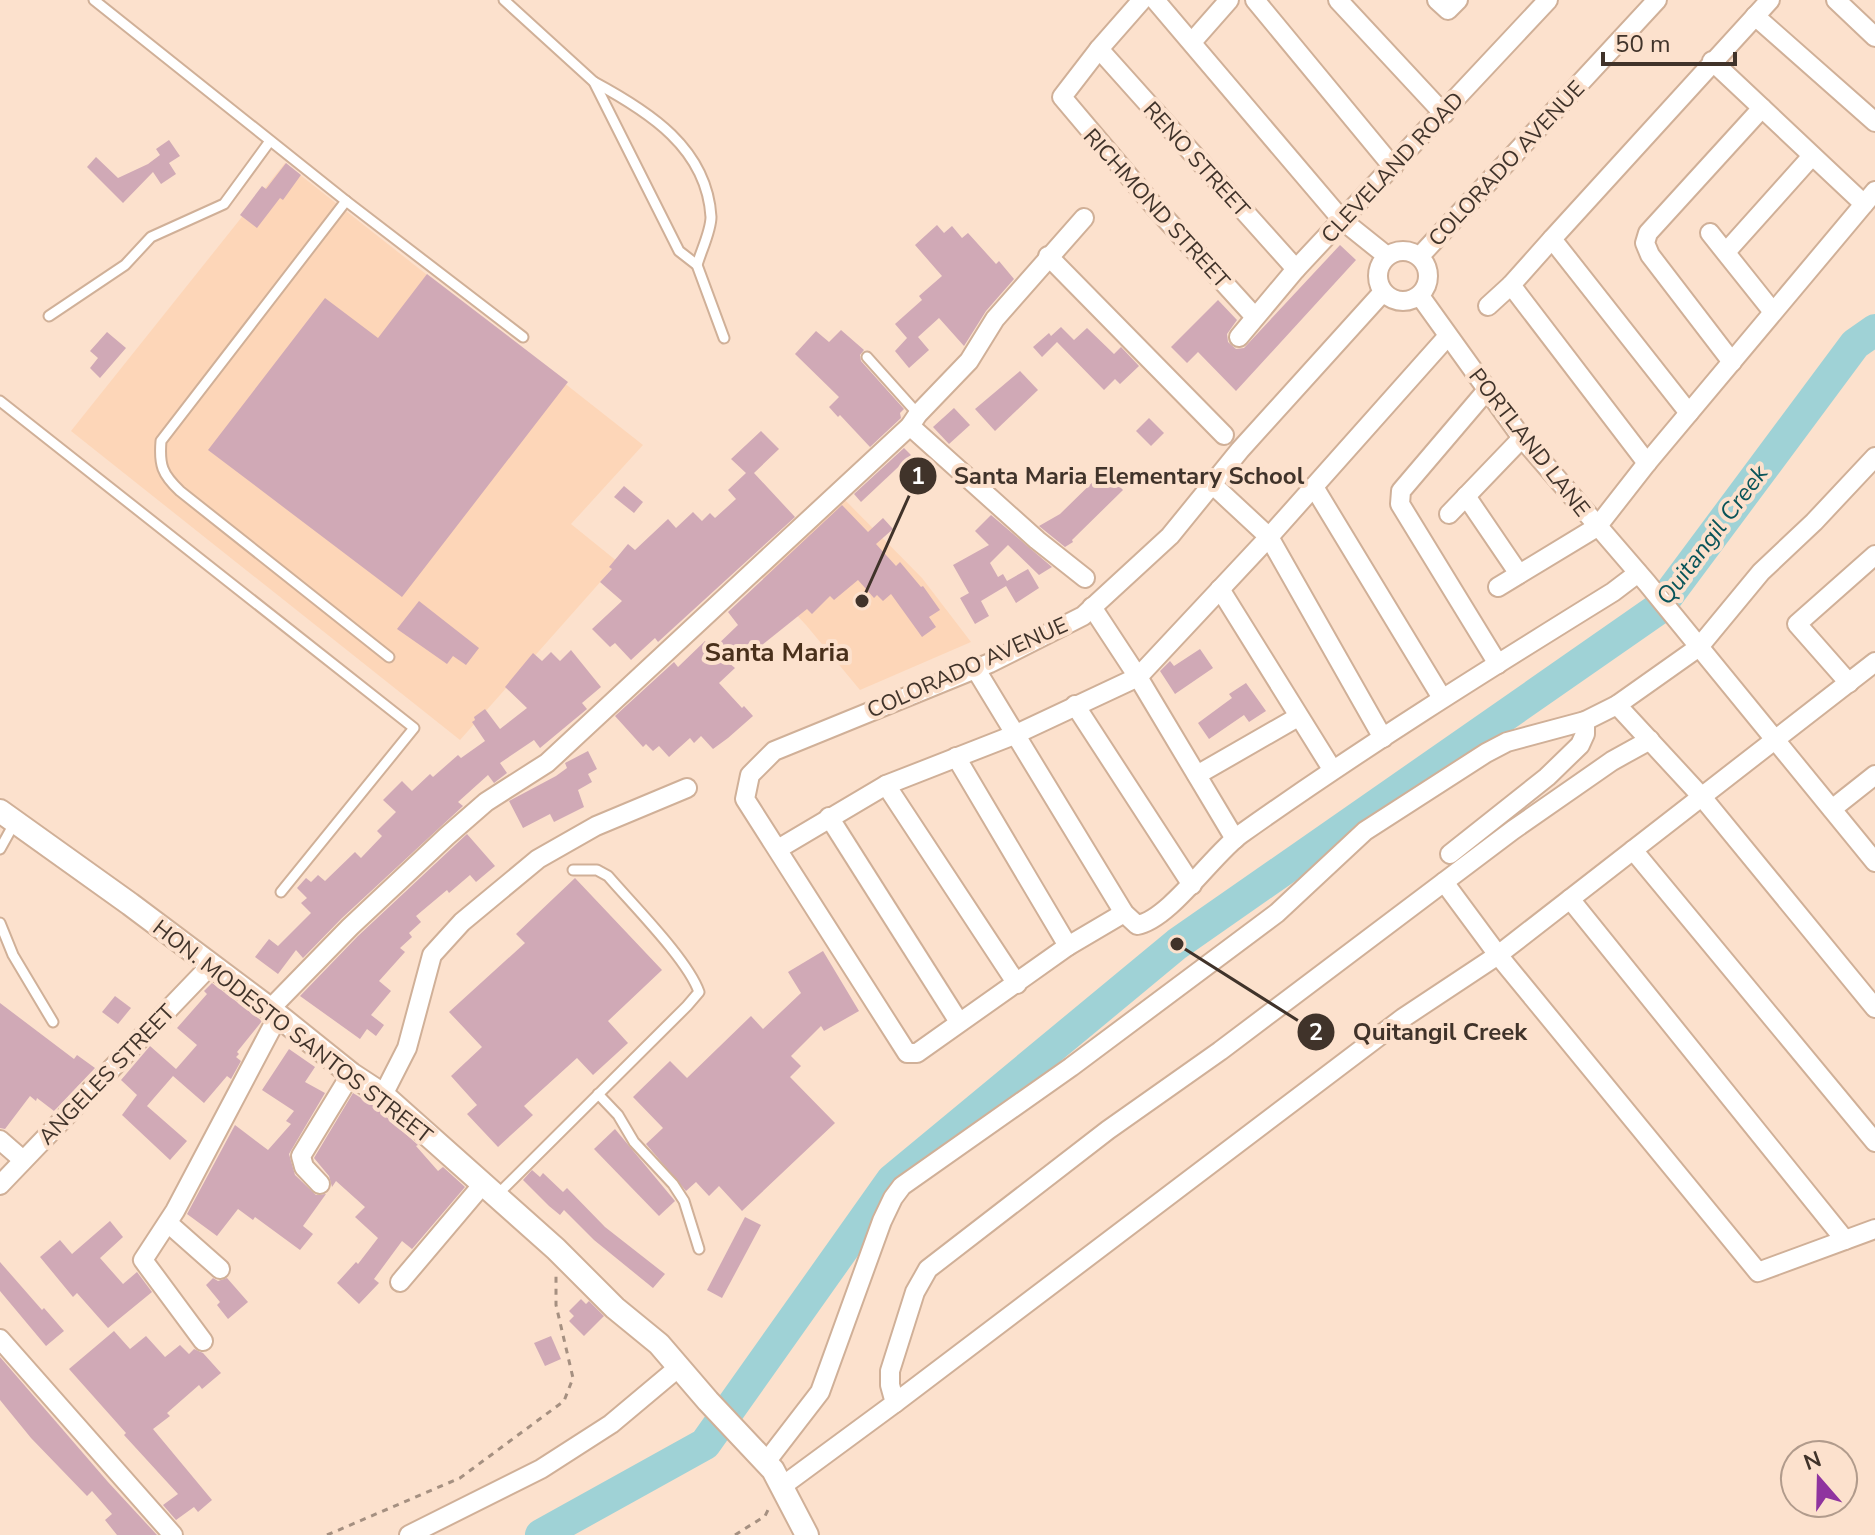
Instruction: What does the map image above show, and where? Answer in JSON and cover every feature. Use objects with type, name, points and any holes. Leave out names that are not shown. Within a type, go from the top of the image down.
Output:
[{"type":"street","points":[[1099,49],[1142,0]]},
{"type":"street","points":[[1155,0],[1342,220],[1387,256]]},
{"type":"street","points":[[1192,42],[1229,0]]},
{"type":"street","points":[[1255,0],[1393,167]]},
{"type":"street","points":[[1338,0],[1444,114]]},
{"type":"street","points":[[1437,0],[1448,10],[1458,0]]},
{"type":"street","name":"CLEVELAND ROAD","points":[[1239,337],[1296,269],[1444,114],[1547,0]]},
{"type":"street","name":"COLORADO AVENUE","points":[[1420,256],[1657,0]]},
{"type":"street","points":[[1488,306],[1511,285],[1770,0]]},
{"type":"street","points":[[1836,0],[1875,37]]},
{"type":"street","points":[[1755,16],[1875,122]]},
{"type":"street","name":"RICHMOND STREET","points":[[1099,49],[1062,97],[1154,206],[1255,317]]},
{"type":"street","name":"RENO STREET","points":[[1099,49],[1296,269]]},
{"type":"street","points":[[1498,587],[1597,527],[1870,197],[1812,156],[1712,61]]},
{"type":"street","points":[[1732,362],[1650,255],[1645,243],[1648,233],[1762,108]]},
{"type":"street","points":[[1726,252],[1812,156]]},
{"type":"street","points":[[203,1341],[143,1260],[168,1223],[274,1013],[350,927],[447,836],[486,802],[547,763],[709,615],[914,420],[969,361],[995,319],[1084,218]]},
{"type":"street","points":[[1710,233],[1773,312]]},
{"type":"street","points":[[1552,239],[1689,413]]},
{"type":"street","points":[[1404,250],[1420,256],[1428,268],[1428,283],[1420,296],[1407,301],[1394,300],[1383,292],[1378,280],[1379,267],[1387,256],[1404,250]]},
{"type":"street","points":[[1048,256],[1224,435]]},
{"type":"street","points":[[1511,285],[1647,463]]},
{"type":"street","name":"COLORADO AVENUE","points":[[959,1022],[917,1053],[907,1053],[745,799],[750,775],[774,751],[975,668],[1045,637],[1083,616],[1170,536],[1212,484],[1383,292]]},
{"type":"street","name":"PORTLAND LANE","points":[[1420,296],[1522,438],[1643,578],[1875,862]]},
{"type":"street","points":[[778,849],[886,785],[1014,735],[1138,677],[1269,537],[1447,337]]},
{"type":"street","points":[[1487,390],[1401,491],[1400,504],[1498,664]]},
{"type":"street","points":[[914,420],[1037,540],[1085,578]]},
{"type":"street","points":[[1449,514],[1522,438]]},
{"type":"street","points":[[766,1462],[820,1392],[882,1221],[902,1186],[1071,1067],[1277,913],[1365,831],[1507,742],[1585,721],[1617,705],[1694,640],[1875,457]]},
{"type":"street","points":[[1212,484],[1269,537],[1383,738]]},
{"type":"street","points":[[1314,487],[1442,698]]},
{"type":"street","points":[[1466,496],[1519,574]]},
{"type":"street","points":[[1849,683],[1797,624],[1875,555]]},
{"type":"street","points":[[975,668],[1124,913],[1137,925],[1147,923],[1192,885],[1235,839],[1332,769],[1613,592],[1643,578]]},
{"type":"street","points":[[1220,589],[1332,769]]},
{"type":"street","points":[[1092,607],[1138,677],[1235,839]]},
{"type":"street","points":[[781,1487],[1403,1018],[1498,955],[1875,662]]},
{"type":"street","points":[[1075,705],[1192,885]]},
{"type":"street","points":[[1617,705],[1702,797],[1875,1008]]},
{"type":"street","points":[[1197,775],[1298,717]]},
{"type":"street","points":[[1450,854],[1580,745],[1585,734],[1585,721]]},
{"type":"street","points":[[895,1403],[890,1371],[915,1292],[928,1269],[1086,1146],[1220,1051],[1444,882],[1612,761],[1650,740]]},
{"type":"street","points":[[956,757],[1068,946]]},
{"type":"street","points":[[1832,809],[1875,775]]},
{"type":"street","points":[[886,785],[1017,984]]},
{"type":"street","points":[[383,1095],[407,1048],[432,955],[462,922],[538,859],[596,826],[687,788]]},
{"type":"street","name":"HON. MODESTO SANTOS STREET","points":[[8,817],[130,904],[351,1074],[383,1095],[556,1249],[615,1308],[659,1344],[766,1462],[807,1535]]},
{"type":"street","points":[[829,817],[959,1022],[1068,946],[1124,913]]},
{"type":"street","points":[[1633,850],[1875,1142]]},
{"type":"street","points":[[1444,882],[1498,955],[1758,1272],[1875,1229]]},
{"type":"street","points":[[1570,899],[1845,1240]]},
{"type":"street","name":"ANGELES STREET","points":[[0,1140],[23,1160],[210,966]]},
{"type":"street","points":[[320,1184],[304,1167],[301,1156],[351,1074]]},
{"type":"street","points":[[0,1185],[23,1160]]},
{"type":"street","points":[[400,1282],[489,1190]]},
{"type":"street","points":[[168,1223],[220,1269]]},
{"type":"street","points":[[0,1339],[173,1535]]},
{"type":"street","points":[[409,1535],[541,1469],[611,1424],[679,1367]]},
{"type":"lane","points":[[94,0],[523,337]]},
{"type":"lane","points":[[504,0],[594,82],[668,130],[684,147],[705,185],[711,220],[697,265]]},
{"type":"lane","points":[[594,82],[679,251],[697,265],[724,338]]},
{"type":"lane","points":[[49,316],[125,265],[151,237],[224,204],[270,141]]},
{"type":"lane","points":[[346,201],[161,441],[159,462],[169,480],[180,491],[389,657]]},
{"type":"lane","points":[[867,357],[914,420]]},
{"type":"lane","points":[[0,401],[414,728],[281,892]]},
{"type":"lane","points":[[0,849],[8,817]]},
{"type":"lane","points":[[489,1190],[598,1094],[699,992],[696,982],[679,959],[608,876],[597,870],[573,870]]},
{"type":"lane","points":[[0,923],[13,955],[53,1022]]},
{"type":"lane","points":[[598,1094],[618,1115],[634,1142],[673,1184],[684,1201],[699,1249]]},
{"type":"path","points":[[327,1535],[460,1478],[564,1401],[573,1378],[556,1305],[556,1249]]},
{"type":"path","points":[[735,1535],[765,1516],[781,1487]]},
{"type":"shaded area","points":[[285,163],[643,445],[571,524],[618,562],[460,740],[71,431]]},
{"type":"shaded area","points":[[843,498],[922,578],[971,642],[860,690],[760,576]]},
{"type":"building","points":[[169,140],[180,156],[169,163],[176,174],[161,184],[153,172],[123,203],[87,167],[96,157],[118,178],[148,164],[160,155],[156,149]]},
{"type":"building","points":[[286,163],[301,175],[257,228],[240,215],[262,186],[266,189]]},
{"type":"building","points":[[937,225],[944,233],[952,226],[962,238],[968,233],[1014,279],[986,311],[964,346],[939,318],[918,337],[929,350],[909,368],[895,351],[907,338],[895,324],[922,300],[919,296],[942,276],[915,245]]},
{"type":"building","points":[[1340,245],[1356,260],[1236,391],[1198,352],[1187,363],[1171,347],[1218,300],[1237,320],[1227,334],[1228,342],[1236,349],[1244,348]]},
{"type":"building","points":[[427,274],[568,382],[402,597],[208,450],[325,298],[378,338]]},
{"type":"building","points":[[1061,327],[1074,340],[1087,328],[1114,354],[1121,347],[1139,366],[1120,384],[1115,379],[1104,390],[1057,342],[1042,357],[1033,347]]},
{"type":"building","points":[[841,330],[864,350],[860,355],[861,361],[904,409],[900,413],[901,418],[870,447],[829,407],[839,397],[795,354],[816,331],[829,342]]},
{"type":"building","points":[[107,332],[126,348],[100,378],[90,368],[98,358],[90,351]]},
{"type":"building","points":[[1020,371],[1038,390],[995,431],[975,409]]},
{"type":"building","points":[[954,408],[970,425],[949,444],[933,427]]},
{"type":"building","points":[[1149,418],[1164,433],[1151,446],[1136,431]]},
{"type":"building","points":[[761,431],[779,449],[754,473],[795,517],[658,642],[655,638],[631,660],[615,643],[610,647],[592,629],[622,601],[600,582],[612,569],[609,567],[628,544],[635,550],[668,519],[676,528],[693,512],[702,521],[710,513],[715,518],[736,499],[728,490],[746,473],[731,459]]},
{"type":"building","points":[[904,448],[911,455],[861,502],[854,494]]},
{"type":"building","points":[[1104,471],[1123,490],[1065,547],[1039,526],[1060,514]]},
{"type":"building","points":[[624,486],[643,502],[634,513],[614,497]]},
{"type":"building","points":[[842,505],[868,532],[883,518],[893,529],[876,544],[896,566],[900,562],[923,586],[940,610],[929,617],[936,627],[922,637],[891,594],[883,601],[877,595],[874,598],[858,580],[834,600],[830,596],[812,614],[807,609],[757,649],[751,641],[729,663],[735,668],[719,683],[753,716],[728,738],[713,749],[701,736],[694,743],[690,738],[669,757],[659,746],[653,751],[646,744],[643,747],[615,716],[674,662],[678,667],[705,641],[713,649],[738,625],[728,612]]},
{"type":"building","points":[[991,515],[1052,567],[1039,575],[1008,545],[990,563],[998,577],[1003,574],[1007,581],[1028,569],[1039,588],[1016,603],[1006,586],[981,601],[989,616],[975,624],[960,598],[969,593],[953,565],[989,545],[975,531]]},
{"type":"building","points":[[419,601],[479,648],[466,665],[453,656],[447,664],[397,629]]},
{"type":"building","points":[[1200,649],[1213,668],[1175,694],[1160,671],[1170,661],[1174,666]]},
{"type":"building","points":[[571,650],[601,687],[582,703],[587,709],[540,748],[534,740],[500,763],[507,773],[494,783],[488,775],[458,802],[463,806],[303,958],[296,950],[278,974],[255,957],[269,939],[278,946],[311,913],[301,903],[307,898],[297,888],[306,878],[311,882],[318,875],[325,881],[355,852],[361,858],[382,836],[377,831],[396,812],[383,800],[402,781],[412,791],[430,774],[433,777],[458,755],[461,758],[485,741],[472,722],[485,709],[500,729],[527,708],[505,687],[533,653],[542,661],[551,652],[560,661]]},
{"type":"building","points":[[1246,683],[1266,711],[1249,722],[1244,715],[1209,739],[1198,723],[1232,698],[1229,694]]},
{"type":"building","points":[[588,751],[597,769],[588,774],[592,782],[578,790],[584,807],[554,822],[550,814],[523,828],[509,801],[556,776],[567,768],[565,763]]},
{"type":"building","points":[[467,834],[495,866],[476,882],[470,875],[416,916],[421,922],[409,933],[412,937],[400,948],[405,952],[379,981],[391,991],[371,1015],[384,1025],[376,1036],[367,1029],[360,1039],[300,996],[358,936]]},
{"type":"building","points":[[575,878],[662,970],[608,1021],[628,1043],[593,1075],[577,1058],[524,1106],[533,1115],[498,1147],[467,1114],[477,1105],[451,1076],[482,1047],[449,1012],[525,943],[516,934]]},
{"type":"building","points":[[823,951],[859,1011],[824,1031],[821,1026],[791,1056],[801,1066],[790,1077],[835,1123],[742,1211],[719,1186],[709,1196],[696,1182],[686,1191],[646,1144],[663,1128],[633,1097],[670,1061],[687,1078],[751,1016],[763,1029],[801,993],[788,972]]},
{"type":"building","points":[[212,983],[262,1021],[237,1052],[236,1057],[241,1061],[231,1079],[227,1076],[204,1103],[173,1076],[147,1106],[187,1141],[170,1160],[122,1115],[137,1095],[121,1080],[150,1046],[176,1069],[197,1045],[177,1028],[207,994],[204,991]]},
{"type":"building","points":[[115,996],[131,1008],[118,1024],[102,1012]]},
{"type":"building","points":[[0,1003],[74,1059],[77,1055],[95,1068],[54,1111],[30,1096],[5,1129],[0,1128]]},
{"type":"building","points":[[289,1049],[315,1067],[305,1082],[325,1093],[289,1154],[295,1175],[316,1195],[326,1194],[303,1226],[313,1234],[300,1250],[255,1217],[253,1220],[238,1209],[217,1236],[187,1214],[235,1125],[268,1150],[291,1124],[286,1121],[294,1111],[262,1090]]},
{"type":"building","points":[[353,1093],[374,1106],[418,1145],[438,1171],[443,1167],[465,1187],[412,1249],[402,1241],[374,1279],[379,1283],[359,1304],[337,1283],[356,1262],[358,1264],[378,1238],[355,1217],[365,1207],[336,1181],[332,1187],[329,1176],[314,1158]]},
{"type":"building","points":[[615,1129],[675,1201],[659,1216],[594,1149]]},
{"type":"building","points":[[532,1170],[540,1177],[543,1173],[563,1192],[567,1188],[605,1227],[665,1274],[653,1288],[594,1240],[564,1210],[560,1215],[549,1206],[523,1180]]},
{"type":"building","points":[[745,1217],[761,1225],[722,1298],[707,1290]]},
{"type":"building","points":[[110,1221],[123,1237],[100,1258],[123,1284],[137,1272],[152,1292],[108,1328],[77,1293],[73,1297],[40,1257],[60,1240],[72,1254]]},
{"type":"building","points":[[0,1262],[64,1331],[46,1346],[0,1291]]},
{"type":"building","points":[[213,1278],[218,1281],[227,1278],[248,1302],[228,1319],[217,1305],[220,1302],[206,1285]]},
{"type":"building","points":[[581,1299],[586,1304],[589,1301],[604,1316],[584,1336],[569,1321],[574,1316],[569,1311]]},
{"type":"building","points":[[114,1331],[130,1349],[146,1336],[165,1357],[180,1345],[189,1354],[194,1349],[203,1353],[221,1373],[202,1389],[199,1385],[153,1429],[212,1500],[198,1512],[194,1507],[176,1520],[163,1505],[178,1494],[69,1369]]},
{"type":"building","points":[[551,1336],[561,1359],[545,1366],[534,1343]]},
{"type":"building","points":[[0,1357],[157,1535],[117,1535],[105,1520],[112,1514],[92,1491],[87,1496],[31,1438],[0,1400]]},
{"type":"waterway","name":"Quitangil Creek","points":[[541,1535],[705,1444],[892,1180],[1177,944],[1658,609],[1855,344],[1875,330]]},
{"type":"place","name":"Santa Maria Elementary School","points":[[862,601]]},
{"type":"place","name":"Quitangil Creek","points":[[1177,944]]},
{"type":"district","name":"Santa Maria","points":[[777,652]]}]
